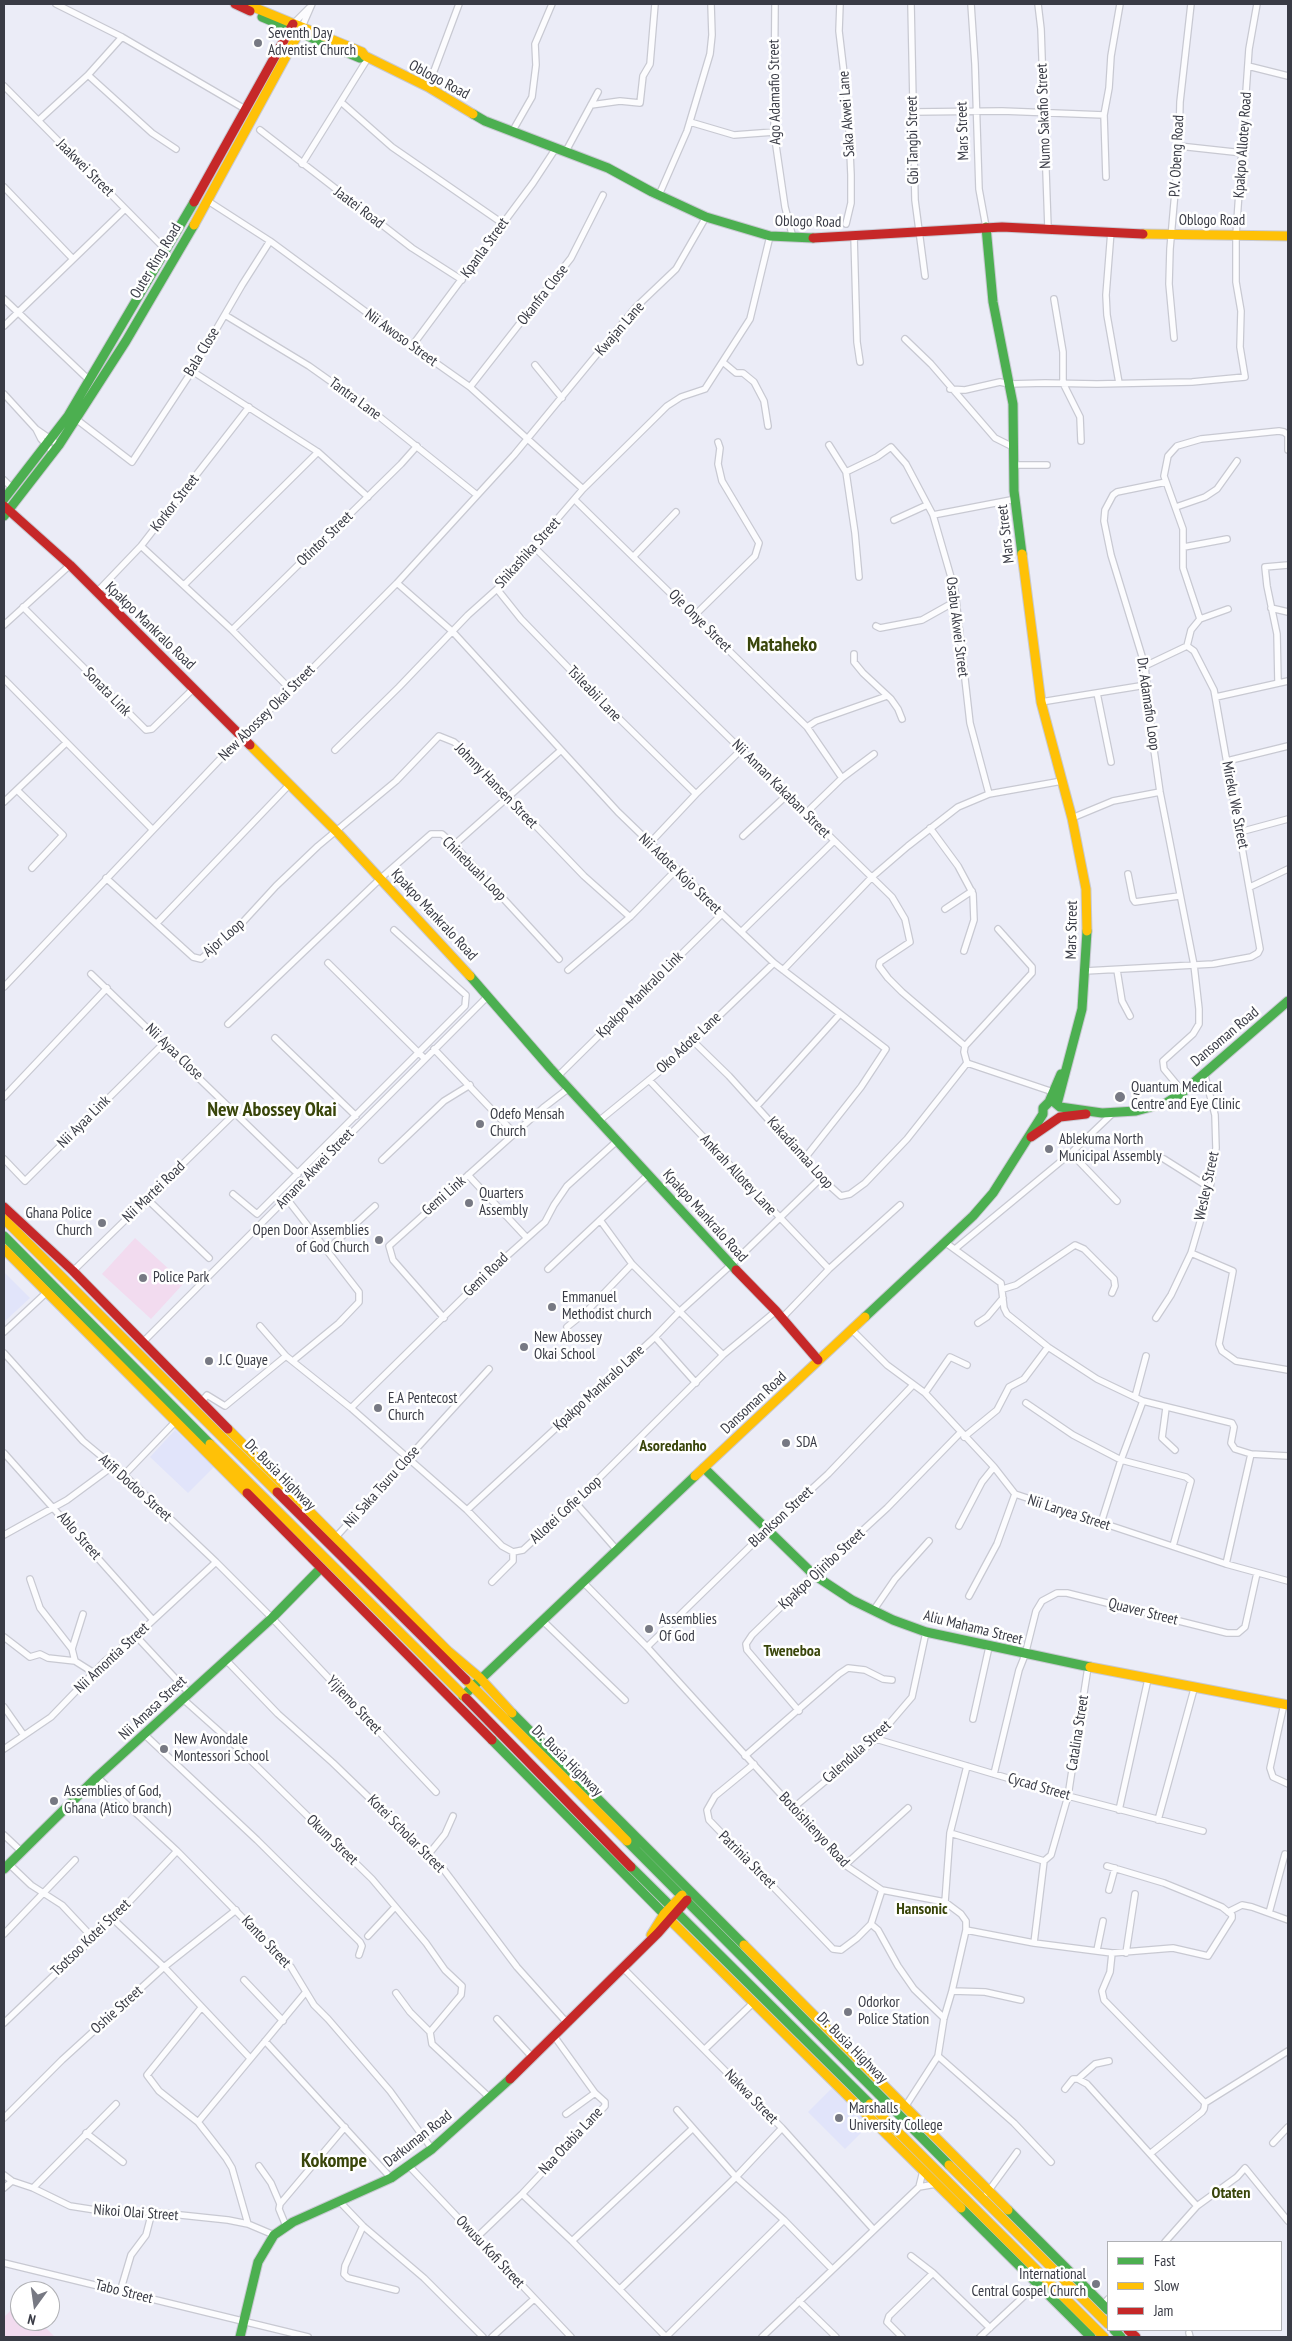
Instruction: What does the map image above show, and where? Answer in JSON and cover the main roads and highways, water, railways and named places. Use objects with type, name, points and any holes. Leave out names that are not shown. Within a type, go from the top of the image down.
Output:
[{"type":"main road","name":"Oblogo Road","points":[[235,4],[362,52],[367,57],[428,87],[485,121],[608,168],[706,217],[770,236],[793,238],[854,236],[986,227],[1048,228],[1172,235],[1288,236]]},
{"type":"main road","name":"Oblogo Road","points":[[246,4],[296,28]]},
{"type":"main road","name":"Outer Ring Road","points":[[5,510],[52,445],[167,251],[246,109],[296,28]]},
{"type":"main road","name":"Outer Ring Road","points":[[4,499],[76,419],[126,341],[208,201],[296,28]]},
{"type":"main road","name":"Mars Street","points":[[986,227],[993,302],[1013,404],[1013,465],[1016,499],[1042,702],[1072,818],[1086,888],[1085,971],[1082,1009],[1056,1104]]},
{"type":"main road","name":"Kpakpo Mankralo Road","points":[[5,510],[70,565],[381,878],[731,1266],[779,1314],[818,1360]]},
{"type":"main road","name":"Dansoman Road","points":[[1028,1139],[1056,1119],[1157,1106],[1183,1092],[1204,1072],[1288,1002]]},
{"type":"main road","name":"Mars Street","points":[[1056,1104],[1053,1092],[1070,1056]]},
{"type":"main road","name":"Dansoman Road","points":[[463,1696],[616,1549],[946,1242],[993,1193],[1043,1114],[1043,1108],[1056,1104],[1094,1113]]},
{"type":"main road","points":[[1043,1114],[1046,1118],[1056,1119],[1056,1104]]},
{"type":"main road","name":"Dr. Busia Highway","points":[[4,1207],[73,1271],[142,1343],[202,1401],[401,1616],[666,1879],[680,1904],[826,2060],[1104,2337]]},
{"type":"main road","name":"Dr. Busia Highway","points":[[4,1219],[309,1517],[336,1538],[448,1651],[480,1678],[905,2107],[1106,2305]]},
{"type":"main road","name":"Dr. Busia Highway","points":[[4,1236],[484,1716],[562,1798],[752,1968],[1107,2323]]},
{"type":"main road","points":[[4,1249],[753,2003],[1091,2337]]},
{"type":"main road","name":"Aliu Mahama Street","points":[[704,1468],[814,1575],[873,1611],[926,1632],[989,1647],[1194,1689],[1286,1704]]},
{"type":"main road","name":"Nii Amasa Street","points":[[6,1866],[97,1777],[272,1618],[321,1568]]},
{"type":"main road","points":[[401,1616],[408,1610]]},
{"type":"main road","points":[[476,1723],[484,1716]]},
{"type":"main road","points":[[560,1809],[562,1798]]},
{"type":"main road","points":[[623,1824],[666,1879]]},
{"type":"main road","points":[[668,1917],[680,1904]]},
{"type":"main road","name":"Darkuman Road","points":[[240,2337],[258,2262],[265,2247],[274,2235],[286,2226],[392,2178],[432,2149],[534,2058],[623,1968],[668,1917]]},
{"type":"main road","points":[[826,2060],[835,2058],[835,2051]]},
{"type":"main road","points":[[921,2155],[921,2146],[930,2145]]},
{"type":"main road","points":[[1080,2296],[1081,2281]]},
{"type":"place","name":"Seventh Day Adventist Church","points":[[258,43]]},
{"type":"place","name":"Quantum Medical Centre and Eye Clinic","points":[[1120,1097]]},
{"type":"place","name":"Odefo Mensah Church","points":[[480,1124]]},
{"type":"place","name":"Ablekuma North Municipal Assembly","points":[[1049,1149]]},
{"type":"place","name":"Quarters Assembly","points":[[469,1203]]},
{"type":"place","name":"Ghana Police Church","points":[[102,1223]]},
{"type":"place","name":"Open Door Assemblies of God Church","points":[[379,1240]]},
{"type":"place","name":"Police Park","points":[[143,1278]]},
{"type":"place","name":"Emmanuel Methodist church","points":[[552,1307]]},
{"type":"place","name":"New Abossey Okai School","points":[[524,1347]]},
{"type":"place","name":"J.C Quaye","points":[[209,1361]]},
{"type":"place","name":"E.A Pentecost Church","points":[[378,1408]]},
{"type":"place","name":"SDA","points":[[786,1443]]},
{"type":"place","name":"Assemblies Of God","points":[[649,1629]]},
{"type":"place","name":"New Avondale Montessori School","points":[[164,1749]]},
{"type":"place","name":"Assemblies of God, Ghana (Atico branch)","points":[[54,1801]]},
{"type":"place","name":"Odorkor Police Station","points":[[848,2012]]},
{"type":"place","name":"Marshalls University College","points":[[839,2118]]},
{"type":"place","name":"International Central Gospel Church","points":[[1096,2284]]},
{"type":"district","name":"Mataheko","points":[[782,645]]},
{"type":"district","name":"New Abossey Okai","points":[[272,1110]]},
{"type":"district","name":"Asoredanho","points":[[673,1446]]},
{"type":"district","name":"Tweneboa","points":[[792,1651]]},
{"type":"district","name":"Hansonic","points":[[922,1909]]},
{"type":"district","name":"Kokompe","points":[[334,2161]]},
{"type":"district","name":"Otaten","points":[[1231,2193]]}]
